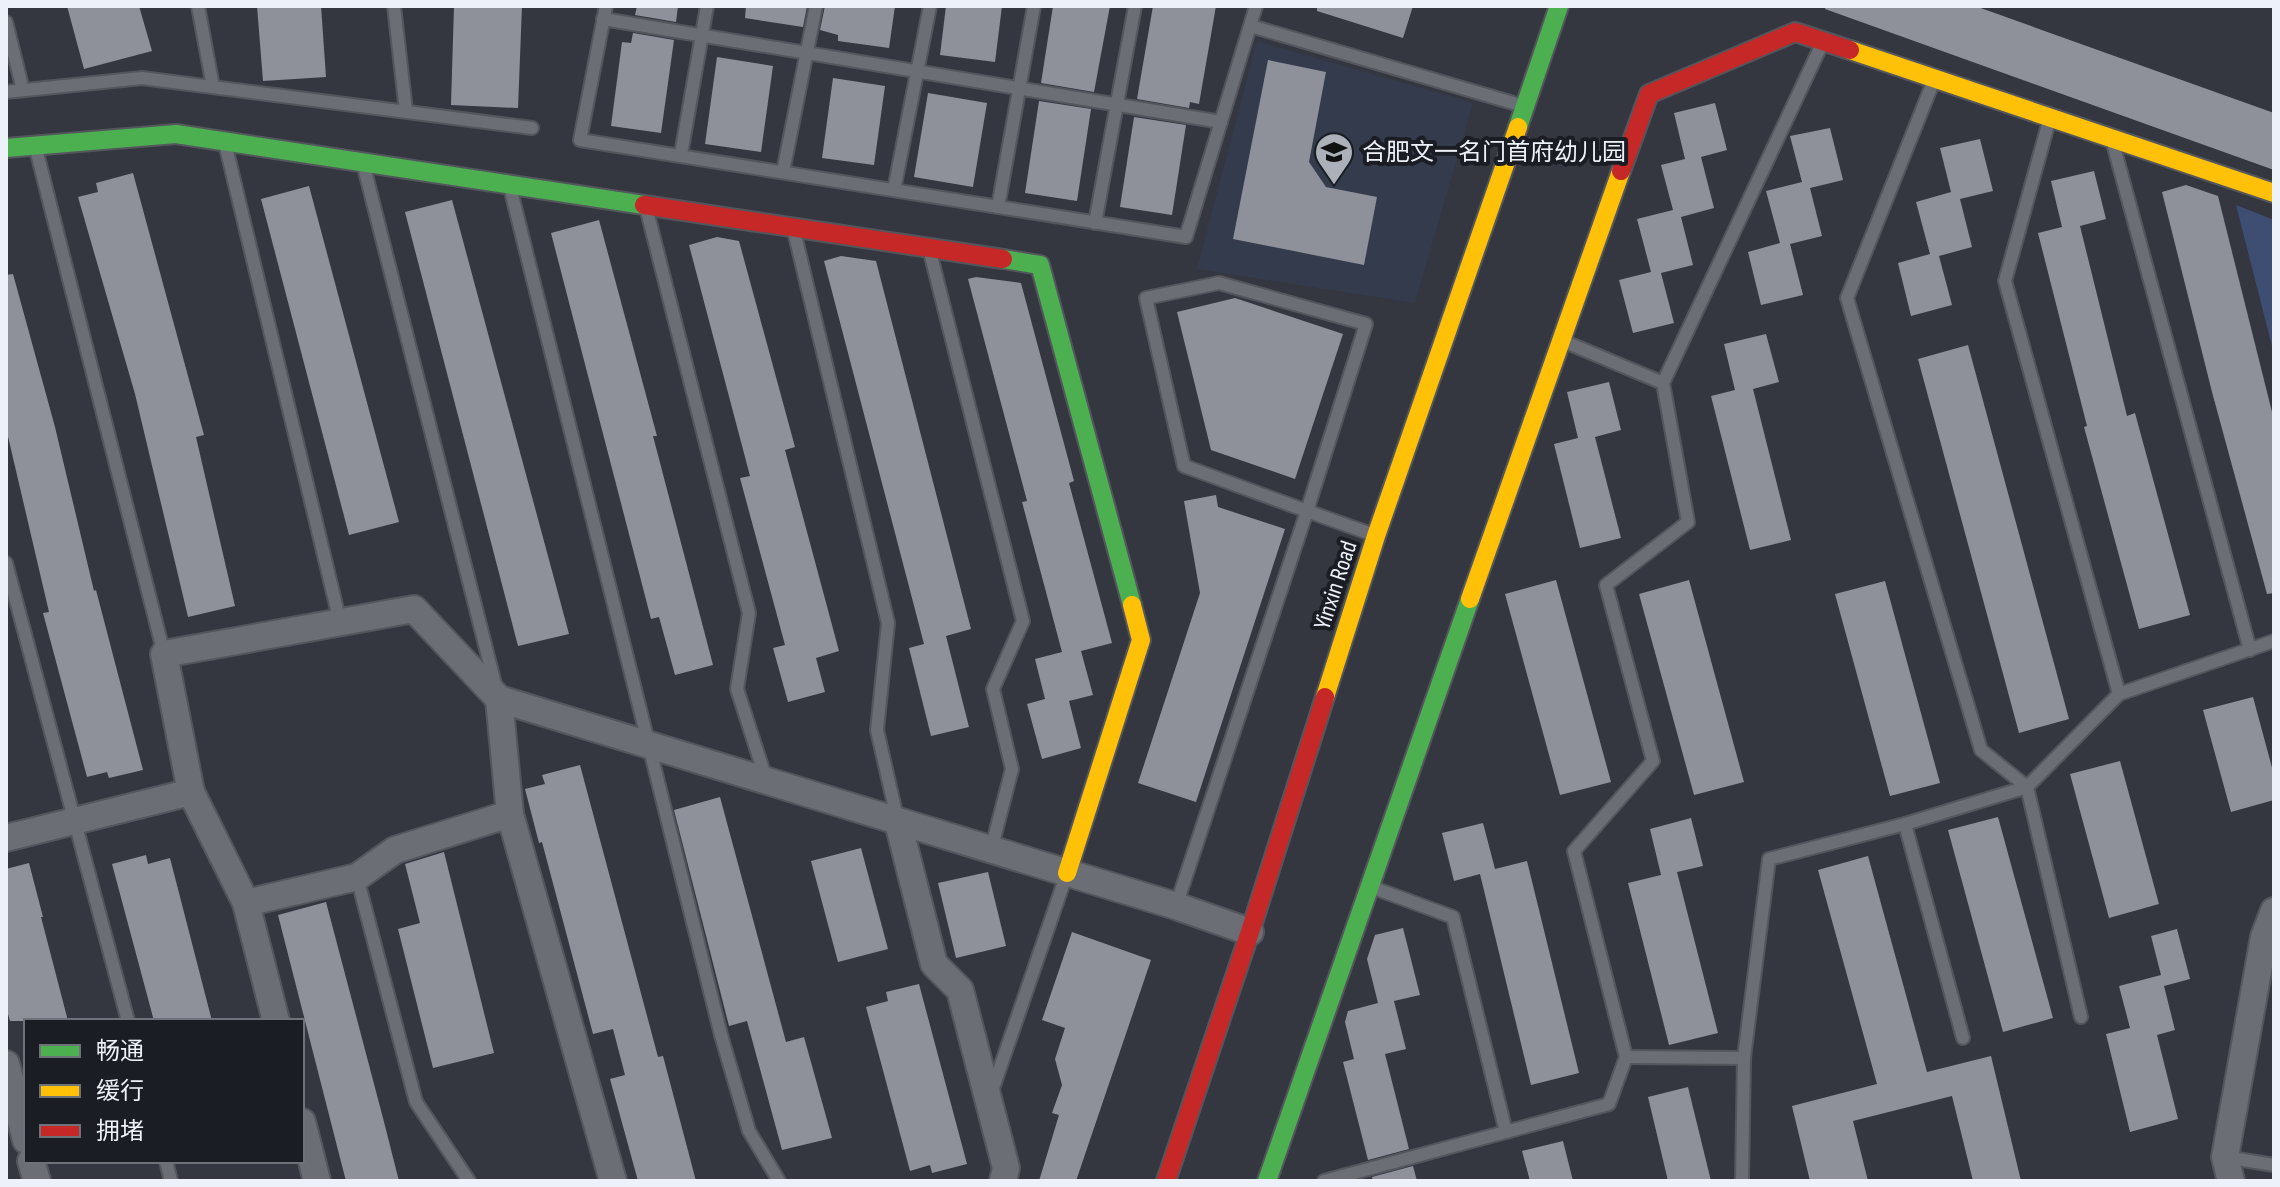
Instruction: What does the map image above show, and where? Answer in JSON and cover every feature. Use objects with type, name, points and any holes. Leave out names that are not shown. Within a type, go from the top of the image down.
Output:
[{"type":"street","name":"Yinxin Road","points":[[1166,1181],[1250,932],[1376,536],[1559,6]]},
{"type":"street","points":[[1267,1181],[1560,340],[1649,94],[1795,32],[2274,193]]},
{"type":"street","points":[[6,148],[176,134],[1040,265],[1141,640],[1067,873]]},
{"type":"street","points":[[275,1019],[246,903],[191,792],[164,654],[414,609],[499,699],[1176,906],[1250,932]]},
{"type":"street","points":[[499,699],[510,814],[613,1181]]},
{"type":"street","points":[[6,838],[191,792]]},
{"type":"street","points":[[246,903],[357,877],[395,850],[510,814]]},
{"type":"street","points":[[898,822],[934,964],[960,990],[1006,1168],[1003,1181]]},
{"type":"street","points":[[2228,1169],[2264,937],[2274,911]]},
{"type":"street","points":[[6,1064],[24,1132]]},
{"type":"street","points":[[304,1130],[317,1181]]},
{"type":"lane","points":[[198,6],[213,87]]},
{"type":"lane","points":[[394,6],[406,111]]},
{"type":"lane","points":[[681,154],[707,6]]},
{"type":"lane","points":[[783,172],[816,6]]},
{"type":"lane","points":[[894,190],[930,6]]},
{"type":"lane","points":[[998,207],[1034,6]]},
{"type":"lane","points":[[1095,223],[1135,6]]},
{"type":"lane","points":[[1221,122],[702,36],[604,13],[580,140],[1186,237],[1251,26],[1256,6]]},
{"type":"lane","points":[[6,22],[23,90]]},
{"type":"lane","points":[[1251,26],[1523,106]]},
{"type":"lane","points":[[1324,1181],[1609,1104],[1626,1057],[1574,851],[1653,761],[1606,585],[1688,522],[1663,383],[1823,41]]},
{"type":"lane","points":[[6,92],[142,78],[532,128]]},
{"type":"lane","points":[[1934,79],[1847,298],[1981,750],[2027,787],[2081,1017]]},
{"type":"lane","points":[[2050,118],[2005,281],[2119,694]]},
{"type":"lane","points":[[2112,138],[2250,650]]},
{"type":"lane","points":[[225,141],[340,622]]},
{"type":"lane","points":[[35,146],[164,654]]},
{"type":"lane","points":[[363,162],[499,699]]},
{"type":"lane","points":[[509,184],[721,1035],[749,1131],[779,1181]]},
{"type":"lane","points":[[645,205],[749,613],[737,689],[767,782]]},
{"type":"lane","points":[[793,228],[888,623],[877,730],[898,822]]},
{"type":"lane","points":[[929,249],[1023,621],[993,689],[1012,769],[991,850]]},
{"type":"lane","points":[[1176,906],[1307,511],[1366,324],[1219,283],[1146,298],[1184,466],[1307,511],[1376,536]]},
{"type":"lane","points":[[1560,340],[1663,383]]},
{"type":"lane","points":[[6,563],[127,1019]]},
{"type":"lane","points":[[1742,1181],[1744,1058],[1769,859],[1905,824],[2027,787],[2119,694],[2274,641]]},
{"type":"lane","points":[[1905,824],[1963,1038]]},
{"type":"lane","points":[[989,1101],[1067,873]]},
{"type":"lane","points":[[357,877],[416,1102],[469,1181]]},
{"type":"lane","points":[[1369,887],[1453,917],[1506,1132]]},
{"type":"lane","points":[[1626,1057],[1744,1058]]},
{"type":"lane","points":[[2228,1169],[2274,1165]]},
{"type":"shaded area","name":"合肥文一名门首府幼儿园","points":[[1257,41],[1473,103],[1415,303],[1197,269]]},
{"type":"shaded area","points":[[2236,205],[2274,220],[2274,354]]},
{"type":"building","points":[[67,6],[139,6],[152,51],[84,69]]},
{"type":"building","points":[[257,6],[321,6],[326,77],[263,81]]},
{"type":"building","points":[[454,6],[522,6],[518,108],[451,105]]},
{"type":"building","points":[[637,6],[678,6],[676,22],[635,15]]},
{"type":"building","points":[[746,6],[807,6],[803,27],[745,18]]},
{"type":"building","points":[[825,6],[895,6],[889,48],[838,41],[838,35],[820,30]]},
{"type":"building","points":[[946,6],[1002,6],[995,62],[940,55]]},
{"type":"building","points":[[1053,6],[1110,6],[1094,92],[1041,83]]},
{"type":"building","points":[[1153,6],[1216,6],[1199,104],[1190,102],[1189,108],[1137,99]]},
{"type":"building","points":[[1317,6],[1413,6],[1403,38],[1317,11]]},
{"type":"building","points":[[1826,6],[1975,6],[2274,113],[2274,170],[1825,9]]},
{"type":"building","points":[[633,33],[674,40],[661,133],[611,126],[622,42],[631,43]]},
{"type":"building","points":[[717,57],[773,66],[761,152],[705,144]]},
{"type":"building","points":[[1268,60],[1326,72],[1309,162],[1326,187],[1377,197],[1364,265],[1233,239]]},
{"type":"building","points":[[833,78],[885,86],[874,165],[822,158]]},
{"type":"building","points":[[928,93],[987,103],[973,187],[914,177]]},
{"type":"building","points":[[1039,101],[1091,109],[1077,201],[1025,193]]},
{"type":"building","points":[[1715,103],[1727,150],[1701,157],[1714,208],[1681,217],[1693,265],[1661,273],[1674,323],[1633,333],[1619,280],[1651,272],[1637,219],[1673,210],[1661,165],[1685,159],[1674,113]]},
{"type":"building","points":[[1134,117],[1186,125],[1172,215],[1120,207]]},
{"type":"building","points":[[1830,128],[1843,180],[1810,188],[1822,236],[1790,244],[1803,295],[1761,305],[1748,252],[1780,243],[1766,191],[1802,182],[1790,136]]},
{"type":"building","points":[[1980,139],[1993,191],[1960,199],[1972,247],[1939,256],[1952,305],[1911,316],[1898,263],[1930,254],[1916,202],[1951,192],[1940,148]]},
{"type":"building","points":[[2094,171],[2106,219],[2080,226],[2127,416],[2135,413],[2190,615],[2139,629],[2084,427],[2087,426],[2038,233],[2062,227],[2051,181]]},
{"type":"building","points":[[133,173],[204,435],[196,437],[235,606],[188,617],[135,394],[78,197],[98,192],[96,183]]},
{"type":"building","points":[[2186,185],[2218,196],[2274,420],[2274,593],[2267,594],[2162,192]]},
{"type":"building","points":[[309,186],[399,522],[349,535],[261,199]]},
{"type":"building","points":[[452,200],[569,634],[518,646],[405,212]]},
{"type":"building","points":[[599,220],[657,436],[653,436],[713,665],[675,675],[659,617],[651,619],[551,233]]},
{"type":"building","points":[[717,237],[739,241],[795,447],[785,450],[839,651],[816,658],[825,692],[788,702],[773,648],[785,645],[740,478],[750,476],[689,245]]},
{"type":"building","points":[[841,256],[876,261],[971,629],[946,636],[969,727],[931,736],[909,648],[924,644],[824,261]]},
{"type":"building","points":[[13,274],[143,770],[109,778],[107,772],[87,777],[43,613],[49,612],[6,428],[6,275]]},
{"type":"building","points":[[976,277],[1021,283],[1074,481],[1069,483],[1112,643],[1081,651],[1093,695],[1069,701],[1081,748],[1042,759],[1027,704],[1045,699],[1035,659],[1062,652],[1022,502],[1027,501],[968,279]]},
{"type":"building","points":[[1235,298],[1343,334],[1295,479],[1211,450],[1177,312]]},
{"type":"building","points":[[1766,334],[1779,382],[1753,389],[1791,540],[1750,550],[1711,396],[1735,390],[1724,344]]},
{"type":"building","points":[[1968,345],[2069,719],[2019,733],[1918,359]]},
{"type":"building","points":[[1609,382],[1621,430],[1595,437],[1621,538],[1580,548],[1554,444],[1578,438],[1567,392]]},
{"type":"building","points":[[1216,495],[1218,507],[1285,529],[1196,802],[1138,783],[1200,593],[1184,501]]},
{"type":"building","points":[[1556,580],[1611,782],[1560,795],[1505,594]]},
{"type":"building","points":[[1689,580],[1744,782],[1694,795],[1639,594]]},
{"type":"building","points":[[1885,581],[1940,783],[1890,796],[1835,594]]},
{"type":"building","points":[[2253,697],[2274,775],[2274,800],[2231,812],[2203,710]]},
{"type":"building","points":[[2120,761],[2159,904],[2109,918],[2070,774]]},
{"type":"building","points":[[580,765],[658,1057],[663,1056],[696,1181],[638,1181],[610,1079],[625,1075],[613,1029],[593,1034],[542,842],[539,843],[525,789],[545,784],[542,775]]},
{"type":"building","points":[[720,797],[786,1042],[804,1037],[832,1138],[782,1150],[747,1021],[729,1026],[674,810]]},
{"type":"building","points":[[1998,817],[2053,1018],[2003,1032],[1948,830]]},
{"type":"building","points":[[1691,818],[1703,866],[1677,872],[1718,1033],[1669,1045],[1628,883],[1661,875],[1650,829]]},
{"type":"building","points":[[1483,823],[1495,869],[1527,861],[1579,1073],[1531,1085],[1480,874],[1454,881],[1442,833]]},
{"type":"building","points":[[861,848],[888,949],[838,962],[811,861]]},
{"type":"building","points":[[444,852],[494,1053],[433,1068],[398,929],[420,923],[405,864]]},
{"type":"building","points":[[146,855],[148,864],[170,858],[211,1019],[153,1019],[112,864]]},
{"type":"building","points":[[1868,856],[1927,1072],[1991,1056],[2021,1181],[1973,1181],[1952,1096],[1853,1121],[1868,1181],[1810,1181],[1792,1106],[1877,1084],[1818,870]]},
{"type":"building","points":[[29,863],[67,1019],[10,1021],[6,1007],[6,869]]},
{"type":"building","points":[[988,872],[1006,946],[956,958],[938,883]]},
{"type":"building","points":[[326,902],[399,1181],[346,1181],[278,915]]},
{"type":"building","points":[[1403,928],[1420,995],[1394,1001],[1406,1049],[1385,1054],[1409,1149],[1368,1160],[1343,1062],[1354,1059],[1345,1022],[1348,1011],[1378,1003],[1367,959],[1375,935]]},
{"type":"building","points":[[2177,929],[2190,979],[2164,986],[2175,1030],[2157,1035],[2178,1119],[2130,1132],[2106,1034],[2130,1028],[2119,986],[2161,975],[2151,936]]},
{"type":"building","points":[[1072,932],[1151,960],[1076,1181],[1039,1181],[1059,1115],[1052,1113],[1062,1085],[1055,1059],[1065,1028],[1042,1020]]},
{"type":"building","points":[[919,984],[967,1164],[932,1173],[930,1165],[910,1171],[866,1007],[888,1001],[886,992]]},
{"type":"building","points":[[1688,1087],[1711,1181],[1668,1181],[1648,1097]]},
{"type":"building","points":[[1563,1141],[1573,1181],[1530,1181],[1522,1151]]},
{"type":"building","points":[[1413,1166],[1417,1181],[1373,1181],[1372,1177]]},
{"type":"traffic: fast","points":[[1518,127],[1559,6]]},
{"type":"traffic: fast","points":[[6,148],[176,134],[644,205]]},
{"type":"traffic: fast","points":[[1003,259],[1040,265],[1132,605]]},
{"type":"traffic: fast","points":[[1267,1181],[1470,599]]},
{"type":"traffic: slow","points":[[1850,50],[2274,193]]},
{"type":"traffic: slow","points":[[1325,697],[1376,536],[1518,127]]},
{"type":"traffic: slow","points":[[1470,599],[1621,171]]},
{"type":"traffic: slow","points":[[1067,873],[1141,640],[1132,605]]},
{"type":"traffic: jam","points":[[1621,171],[1649,94],[1795,32],[1850,50]]},
{"type":"traffic: jam","points":[[644,205],[1003,259]]},
{"type":"traffic: jam","points":[[1166,1181],[1325,697]]},
{"type":"place","name":"合肥文一名门首府幼儿园","points":[[1334,186]]}]
